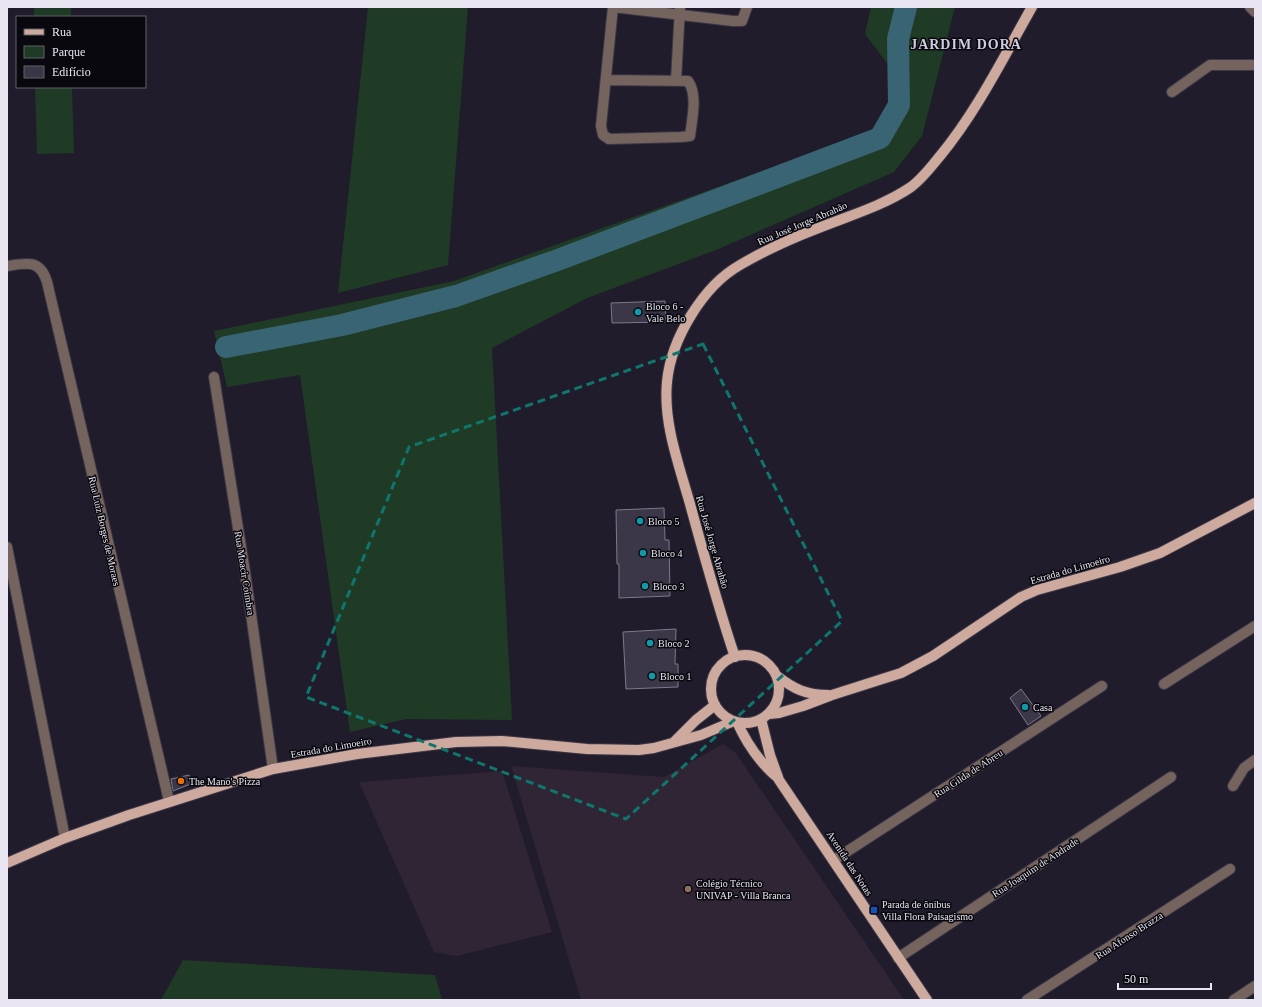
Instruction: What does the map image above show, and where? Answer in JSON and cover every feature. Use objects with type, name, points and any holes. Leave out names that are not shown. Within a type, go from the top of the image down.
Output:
[{"type":"main road","name":"Rua José Jorge Abrahão","points":[[735,657],[674,448],[669,423],[666,398],[669,367],[682,332],[702,298],[716,284],[740,265],[787,241],[877,205],[912,186],[928,171],[969,119],[1032,7]]},
{"type":"main road","name":"Estrada do Limoeiro","points":[[765,717],[878,682],[919,664],[933,656],[1021,597],[1037,590],[1154,555],[1196,535],[1255,503]]},
{"type":"main road","points":[[715,705],[712,696],[714,676],[726,661],[735,657],[748,655],[760,658],[767,663],[777,676],[779,686],[775,706],[765,717],[749,723],[736,722]]},
{"type":"main road","name":"Estrada do Limoeiro","points":[[777,676],[800,692],[815,695],[832,695]]},
{"type":"main road","name":"Estrada do Limoeiro","points":[[674,742],[696,720],[715,705]]},
{"type":"main road","name":"Avenida das Notas","points":[[715,705],[727,718],[736,722],[762,764],[780,780],[927,1000]]},
{"type":"main road","name":"Avenida das Notas","points":[[765,717],[780,780]]},
{"type":"main road","name":"Estrada do Limoeiro","points":[[7,863],[65,838],[169,802],[273,769],[357,754],[482,740],[520,742],[610,751],[654,748],[701,735],[736,722]]},
{"type":"street","points":[[606,80],[688,81],[692,87],[694,101],[690,136],[680,138],[609,138],[603,135],[602,126],[606,80],[613,7],[680,11],[732,22],[742,20],[747,7]]},
{"type":"street","points":[[1250,7],[1255,12]]},
{"type":"street","points":[[676,81],[680,11]]},
{"type":"street","points":[[1172,92],[1210,65],[1255,65]]},
{"type":"street","name":"Rua Luiz Borges de Moraes","points":[[7,266],[35,264],[41,268],[48,282],[169,802]]},
{"type":"street","name":"Rua Moacir Coimbra","points":[[214,377],[245,572],[273,769]]},
{"type":"street","points":[[7,548],[65,838]]},
{"type":"street","points":[[1164,684],[1255,626]]},
{"type":"street","name":"Rua Gilda de Abreu","points":[[834,860],[1102,686]]},
{"type":"street","points":[[1233,786],[1244,768],[1255,760]]},
{"type":"street","name":"Rua Joaquim de Andrade","points":[[898,958],[1171,777]]},
{"type":"street","name":"Rua Afonso Brazza","points":[[1027,1000],[1230,869]]},
{"type":"street","points":[[1234,1000],[1255,986]]},
{"type":"highlighted area","points":[[703,344],[842,621],[626,819],[306,697],[409,447]]},
{"type":"shaded area","name":"Colégio Técnico UNIVAP - Villa Branca","points":[[723,744],[735,752],[904,1000],[581,1000],[511,766],[664,777]]},
{"type":"shaded area","points":[[502,771],[552,932],[457,956],[434,952],[359,782]]},
{"type":"green space","points":[[34,7],[71,7],[71,16],[34,16]]},
{"type":"green space","points":[[368,7],[468,7],[448,265],[338,293]]},
{"type":"green space","points":[[871,7],[955,7],[922,136],[894,172],[716,250],[587,298],[492,348],[512,720],[406,719],[350,732],[300,375],[227,387],[214,331],[454,281],[889,126],[906,115],[905,87],[865,34]]},
{"type":"green space","points":[[35,88],[72,88],[74,153],[37,154]]},
{"type":"green space","points":[[183,960],[435,975],[442,1000],[161,1000]]},
{"type":"building","name":"Bloco 6 - Vale Belo","points":[[665,301],[666,322],[612,323],[611,303]]},
{"type":"building","points":[[664,508],[665,540],[669,540],[670,596],[619,598],[616,510]]},
{"type":"building","points":[[676,629],[675,664],[678,664],[678,687],[626,689],[623,632]]},
{"type":"building","name":"Casa","points":[[1021,689],[1041,716],[1028,725],[1010,698]]},
{"type":"building","name":"The Mano's Pizza","points":[[189,775],[193,783],[173,791],[171,779]]},
{"type":"waterway","points":[[226,347],[342,325],[456,296],[555,261],[880,138],[899,105],[898,39],[906,7]]},
{"type":"place","name":"Bloco 6 - Vale Belo","points":[[638,312]]},
{"type":"place","name":"Bloco 5","points":[[640,521]]},
{"type":"place","name":"Bloco 4","points":[[643,553]]},
{"type":"place","name":"Bloco 3","points":[[645,586]]},
{"type":"place","name":"Bloco 2","points":[[650,643]]},
{"type":"place","name":"Bloco 1","points":[[652,676]]},
{"type":"place","name":"Casa","points":[[1025,707]]},
{"type":"place","name":"The Mano's Pizza","points":[[181,781]]},
{"type":"place","name":"Colégio Técnico UNIVAP - Villa Branca","points":[[688,889]]},
{"type":"place","name":"Parada de ônibus Villa Flora Paisagismo","points":[[874,910]]},
{"type":"district","name":"JARDIM DORA","points":[[966,44]]}]
